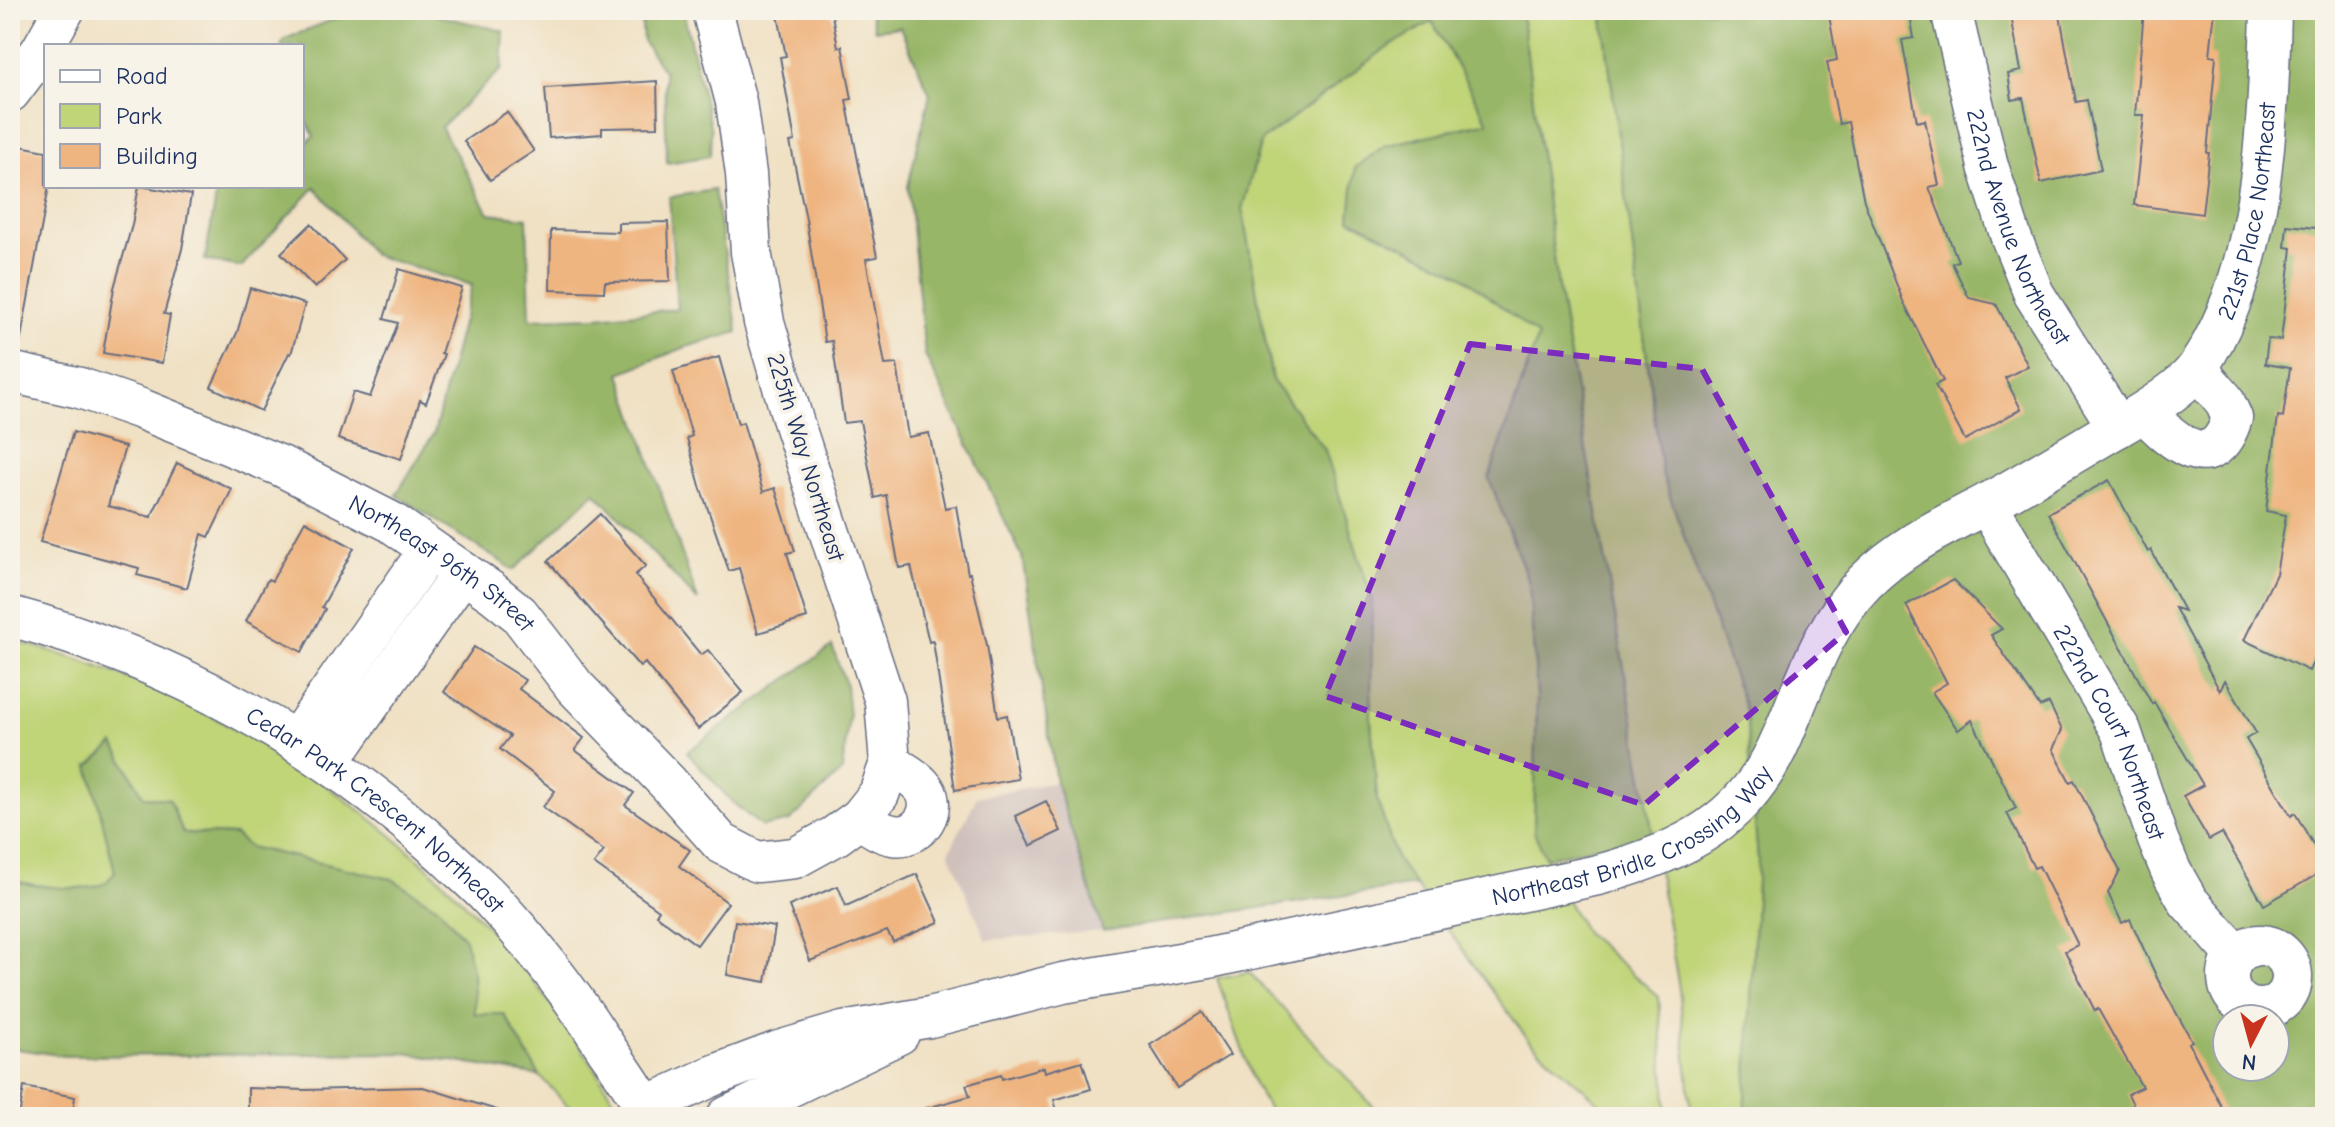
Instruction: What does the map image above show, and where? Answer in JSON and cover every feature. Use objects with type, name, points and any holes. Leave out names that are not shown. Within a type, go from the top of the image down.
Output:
[{"type":"street","points":[[45,44],[64,10]]},
{"type":"street","name":"225th Way Northeast","points":[[712,10],[736,102],[746,174],[751,252],[764,322],[798,437],[885,701],[890,763],[879,794],[860,818],[795,858]]},
{"type":"street","name":"222nd Avenue Northeast","points":[[1951,10],[1988,166],[2034,294],[2157,400]]},
{"type":"street","name":"221st Place Northeast","points":[[2157,400],[2223,319],[2241,274],[2256,202],[2268,118],[2271,10]]},
{"type":"street","points":[[10,92],[44,46]]},
{"type":"street","name":"Northeast 96th Street","points":[[10,372],[111,398],[281,466],[391,522],[519,614],[575,687],[721,843],[757,862],[795,858]]},
{"type":"street","name":"Northeast Bridle Crossing Way","points":[[648,1112],[715,1075],[843,1032],[930,1017],[1063,983],[1209,958],[1558,884],[1649,861],[1691,841],[1727,815],[1760,778],[1782,738],[1826,633],[1843,607],[1866,582],[1930,531],[1987,504],[2157,400]]},
{"type":"street","name":"222nd Court Northeast","points":[[1987,504],[2121,731],[2171,871],[2188,901],[2236,955]]},
{"type":"street","points":[[296,741],[429,550]]},
{"type":"street","points":[[329,762],[463,572]]},
{"type":"street","name":"Cedar Park Crescent Northeast","points":[[10,616],[68,633],[151,665],[235,705],[365,787],[489,896],[578,1004],[648,1112]]},
{"type":"street","points":[[860,818],[878,830],[893,835],[904,835],[923,824],[929,811],[928,795],[921,784],[890,763]]},
{"type":"street","name":"Northeast Bridle Crossing Way","points":[[727,1117],[855,1057],[930,1017]]},
{"type":"highlighted area","points":[[1470,344],[1702,369],[1846,632],[1644,805],[1325,696]]},
{"type":"shaded area","points":[[1056,782],[1103,931],[986,940],[949,852],[977,797]]},
{"type":"green space","points":[[356,10],[414,10],[504,31],[502,69],[441,127],[489,213],[527,218],[530,319],[597,317],[677,309],[669,197],[714,190],[738,332],[686,347],[620,373],[698,601],[595,492],[514,570],[396,495],[434,433],[472,285],[373,255],[315,187],[241,267],[205,260],[218,188],[304,188],[304,144],[314,136],[304,115],[304,44],[282,44],[285,39]]},
{"type":"green space","points":[[641,10],[683,10],[711,130],[710,156],[667,163],[664,71],[643,41]]},
{"type":"green space","points":[[869,10],[1521,10],[1558,287],[1653,835],[1546,858],[1534,832],[1537,695],[1529,583],[1489,478],[1538,336],[1463,276],[1350,219],[1355,168],[1384,146],[1488,122],[1432,21],[1382,51],[1261,141],[1242,209],[1272,380],[1325,450],[1372,599],[1371,720],[1377,800],[1397,860],[1415,885],[1103,931],[1056,782],[1022,556],[925,355],[908,186],[930,94],[900,27],[875,30]]},
{"type":"green space","points":[[1521,10],[1602,10],[1662,474],[1746,711],[1758,860],[1745,1117],[1692,1117],[1679,989],[1558,287]]},
{"type":"green space","points":[[1602,10],[2325,10],[2325,1117],[1745,1117],[1758,860],[1746,711],[1662,474]]},
{"type":"green space","points":[[1432,21],[1488,122],[1384,146],[1350,219],[1463,276],[1538,336],[1489,478],[1529,583],[1537,695],[1534,832],[1585,932],[1659,997],[1667,1117],[1616,1117],[1530,1042],[1397,860],[1377,800],[1371,720],[1325,450],[1272,380],[1242,209],[1261,141],[1382,51]]},
{"type":"green space","points":[[10,640],[97,666],[180,701],[261,743],[337,793],[408,850],[474,912],[533,981],[591,1063],[624,1117],[578,1117],[540,1076],[504,1014],[475,1014],[473,974],[312,861],[249,847],[235,835],[182,833],[169,799],[144,797],[89,766],[115,871],[107,882],[87,888],[45,886],[10,879]]},
{"type":"green space","points":[[832,646],[846,685],[849,716],[842,771],[790,821],[762,827],[732,802],[687,752]]},
{"type":"green space","points":[[114,744],[144,797],[169,799],[183,833],[235,835],[249,847],[392,879],[439,908],[465,939],[473,974],[475,1014],[504,1014],[540,1076],[406,1053],[65,1056],[10,1048],[10,879],[44,886],[86,888],[106,882],[115,872],[89,766]]},
{"type":"green space","points":[[1249,972],[1383,1117],[1273,1117],[1255,1085],[1217,978]]},
{"type":"building","points":[[777,10],[831,10],[838,47],[842,46],[852,99],[846,100],[877,257],[866,259],[885,365],[897,364],[908,437],[929,433],[945,508],[956,506],[968,574],[987,645],[998,717],[1007,715],[1018,779],[955,790],[933,641],[929,642],[911,566],[899,568],[886,495],[875,498],[860,421],[844,423],[832,341],[825,342],[806,219],[790,142],[795,141],[780,57],[786,56]]},
{"type":"building","points":[[1828,10],[1884,10],[1885,14],[1909,10],[1914,38],[1902,40],[1917,122],[1925,120],[1939,185],[1929,187],[1958,261],[1952,263],[1969,298],[1996,304],[2028,366],[2005,378],[2021,409],[1965,440],[1935,385],[1943,381],[1903,301],[1864,201],[1848,122],[1839,124],[1827,62],[1837,60]]},
{"type":"building","points":[[2010,10],[2059,10],[2076,102],[2087,100],[2101,170],[2041,183],[2023,98],[2012,100],[2008,74],[2021,71]]},
{"type":"building","points":[[2144,10],[2215,10],[2210,55],[2216,56],[2202,214],[2134,205],[2144,115],[2135,115]]},
{"type":"building","points":[[657,81],[658,127],[602,128],[602,134],[549,138],[545,88]]},
{"type":"building","points":[[507,112],[534,151],[490,180],[464,141]]},
{"type":"building","points":[[10,144],[44,151],[44,188],[49,188],[20,343],[10,342]]},
{"type":"building","points":[[139,188],[191,195],[182,249],[164,314],[170,315],[162,363],[103,353],[114,288],[132,225]]},
{"type":"building","points":[[668,222],[670,281],[605,282],[604,292],[550,290],[551,230],[618,232],[618,223]]},
{"type":"building","points":[[311,224],[345,260],[315,288],[281,253]]},
{"type":"building","points":[[2287,225],[2325,229],[2325,636],[2309,671],[2244,640],[2276,574],[2286,515],[2266,511],[2278,416],[2283,417],[2290,368],[2265,364],[2268,339],[2281,340],[2292,248],[2285,247]]},
{"type":"building","points":[[399,269],[462,288],[441,353],[444,354],[426,403],[420,400],[401,459],[338,439],[353,392],[370,397],[398,323],[384,319]]},
{"type":"building","points":[[250,288],[305,304],[291,354],[261,411],[211,387],[237,333]]},
{"type":"building","points":[[719,357],[738,424],[743,422],[763,492],[775,488],[795,551],[787,553],[807,618],[758,633],[739,568],[729,571],[700,486],[687,438],[692,436],[673,371]]},
{"type":"building","points":[[73,432],[125,447],[108,506],[151,517],[177,463],[232,489],[209,537],[202,534],[187,588],[137,575],[139,568],[40,542]]},
{"type":"building","points":[[2109,480],[2184,611],[2175,608],[2220,691],[2225,680],[2256,733],[2246,739],[2291,816],[2295,813],[2325,865],[2325,870],[2264,905],[2222,833],[2209,840],[2183,796],[2203,785],[2154,702],[2152,704],[2048,513]]},
{"type":"building","points":[[600,514],[646,566],[635,575],[701,655],[708,650],[743,692],[698,729],[645,663],[640,667],[548,561]]},
{"type":"building","points":[[305,521],[354,548],[302,652],[246,621]]},
{"type":"building","points":[[1953,580],[2002,629],[1991,635],[2040,707],[2049,703],[2062,730],[2053,749],[2070,782],[2074,780],[2120,871],[2108,893],[2122,923],[2130,919],[2227,1117],[2139,1117],[2128,1094],[2142,1087],[2098,1009],[2095,1011],[2065,951],[2078,945],[2039,866],[2034,868],[2007,813],[2016,808],[1972,720],[1958,730],[1932,692],[1947,683],[1906,605]]},
{"type":"building","points":[[474,647],[525,680],[519,689],[584,738],[575,750],[634,793],[625,805],[690,850],[679,866],[728,903],[697,945],[656,915],[659,910],[594,864],[604,851],[543,807],[555,791],[500,749],[510,736],[444,692]]},
{"type":"building","points":[[1046,801],[1061,831],[1030,846],[1015,816]]},
{"type":"building","points":[[917,874],[939,922],[893,942],[887,931],[810,961],[789,906],[838,886],[846,906]]},
{"type":"building","points":[[735,921],[775,927],[766,982],[727,975]]},
{"type":"building","points":[[1202,1012],[1230,1055],[1177,1088],[1150,1045]]},
{"type":"building","points":[[1082,1061],[1091,1089],[1054,1100],[1057,1111],[1038,1117],[921,1117],[920,1110],[970,1096],[966,1085],[1044,1067],[1045,1072]]},
{"type":"building","points":[[24,1087],[75,1097],[72,1117],[19,1117]]},
{"type":"building","points":[[423,1087],[503,1112],[502,1117],[248,1117],[248,1088]]}]
